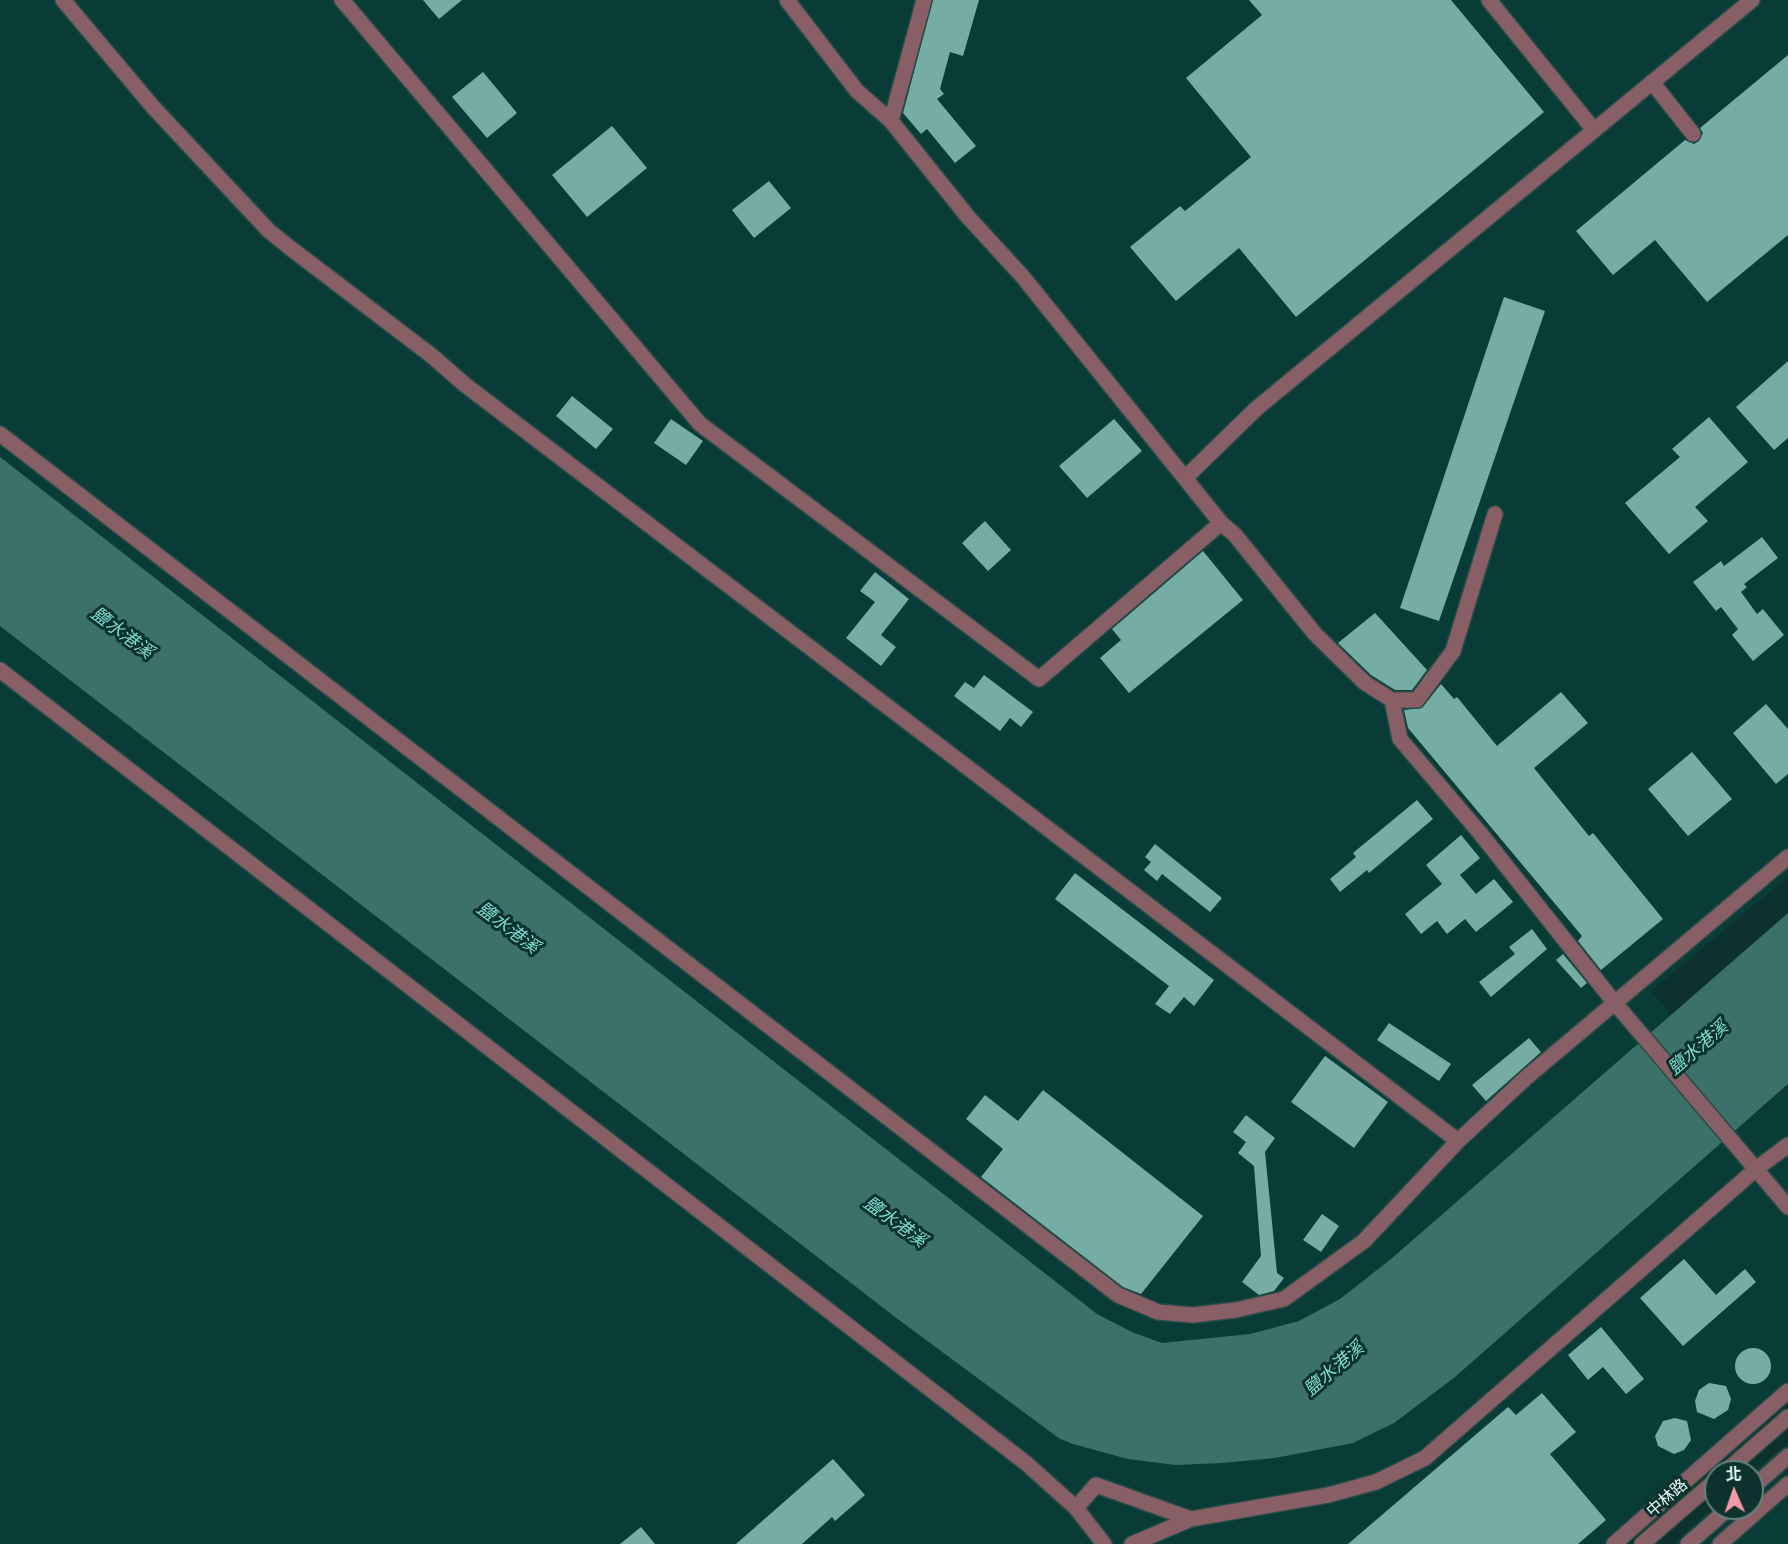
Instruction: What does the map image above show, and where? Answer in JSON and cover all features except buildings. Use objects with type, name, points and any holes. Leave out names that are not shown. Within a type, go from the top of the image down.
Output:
[{"type":"street","points":[[63,0],[153,106],[269,231],[432,356],[511,420],[1458,1141]]},
{"type":"street","points":[[342,0],[700,424],[1039,679],[1221,523]]},
{"type":"street","points":[[787,0],[857,91],[891,121],[1186,477],[1221,523],[1234,535],[1315,634],[1365,683],[1392,700],[1417,700],[1453,651],[1495,514]]},
{"type":"street","points":[[891,121],[924,0]]},
{"type":"street","points":[[1490,0],[1594,130]]},
{"type":"street","points":[[1186,477],[1257,408],[1752,0]]},
{"type":"street","points":[[1652,82],[1693,134]]},
{"type":"street","points":[[0,434],[1118,1295],[1158,1312],[1193,1315],[1236,1310],[1284,1299],[1364,1241],[1458,1141],[1614,1002],[1788,857]]},
{"type":"street","points":[[0,670],[929,1386],[1027,1464],[1076,1508],[1104,1544]]},
{"type":"street","points":[[1392,700],[1400,739],[1480,833],[1614,1002],[1788,1208]]},
{"type":"street","points":[[1132,1544],[1191,1519],[1338,1492],[1376,1482],[1425,1458],[1756,1169],[1788,1145]]},
{"type":"street","points":[[1614,1544],[1788,1391]]},
{"type":"street","points":[[1739,1460],[1788,1417]]},
{"type":"street","points":[[1764,1477],[1788,1456]]},
{"type":"street","points":[[1720,1544],[1788,1484]]},
{"type":"street","points":[[1076,1508],[1096,1485],[1191,1519]]},
{"type":"street","name":"中林路","points":[[1642,1544],[1704,1490]]},
{"type":"street","points":[[1688,1544],[1715,1520]]},
{"type":"shaded area","points":[[0,0],[1788,0],[1788,877],[1651,991],[1756,1113],[1788,1085],[1788,1389],[1707,1460],[1704,1460],[1704,1463],[1612,1544],[0,1544]]},
{"type":"shaded area","points":[[1788,1442],[1788,1544],[1672,1544],[1704,1516],[1704,1520],[1764,1520],[1764,1463]]},
{"type":"water","name":"鹽水港溪","points":[[0,457],[1097,1314],[1132,1332],[1162,1343],[1250,1334],[1299,1321],[1340,1299],[1391,1259],[1788,913],[1788,1084],[1455,1377],[1394,1423],[1353,1443],[1275,1458],[1222,1463],[1175,1465],[1128,1459],[1073,1444],[1060,1439],[899,1320],[0,626]]}]
